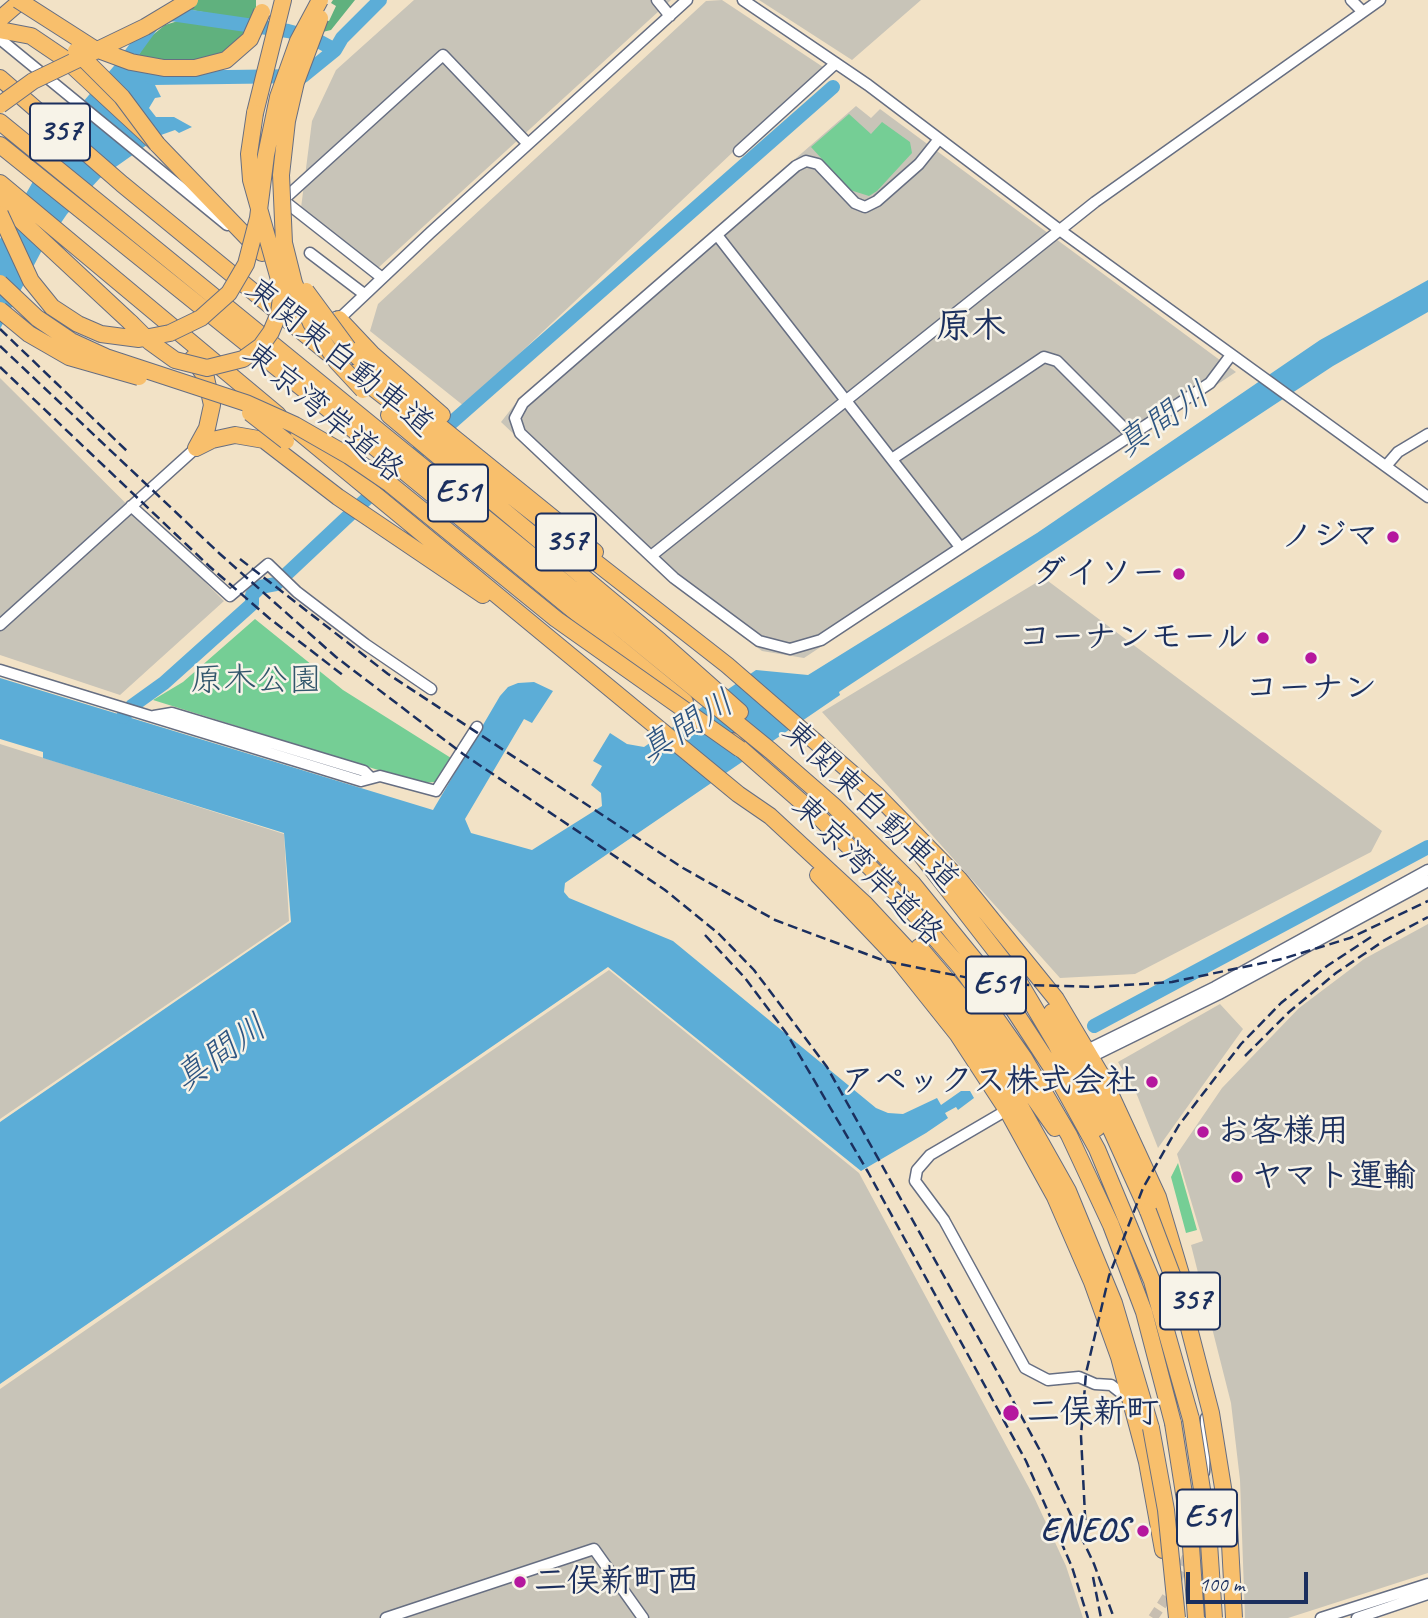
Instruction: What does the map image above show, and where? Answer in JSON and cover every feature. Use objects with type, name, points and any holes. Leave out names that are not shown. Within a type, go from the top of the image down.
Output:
[{"type":"highway","points":[[18,0],[93,48],[131,62],[164,68],[195,68],[226,60],[250,39],[262,6]]},
{"type":"highway","points":[[0,19],[18,0]]},
{"type":"highway","points":[[18,0],[92,65],[135,113],[157,144]]},
{"type":"highway","points":[[0,105],[33,81],[134,33],[190,0]]},
{"type":"highway","points":[[0,214],[31,281],[52,307],[78,324],[102,334],[139,339],[170,333],[201,318],[229,293],[251,251],[278,97],[298,41],[320,0]]},
{"type":"highway","points":[[328,0],[296,82],[287,121],[281,175],[282,223],[289,265],[300,300],[323,344],[352,379],[402,426],[691,668],[770,740],[815,789]]},
{"type":"highway","points":[[0,201],[165,354],[195,367],[233,364],[253,353],[267,339],[276,323],[281,303],[280,276],[251,180],[248,153],[282,4]]},
{"type":"highway","points":[[0,30],[22,33],[54,50],[157,144],[262,253]]},
{"type":"highway","name":"東京湾岸道路","points":[[0,78],[122,184],[415,407],[727,665],[858,778],[960,879],[1034,975],[1056,999],[1089,1053],[1128,1128],[1158,1197],[1182,1270],[1203,1353],[1221,1480],[1227,1618]]},
{"type":"highway","points":[[255,113],[257,167],[279,235],[314,306],[348,348],[415,407],[479,446],[536,502],[727,665]]},
{"type":"highway","name":"東関東自動車道","points":[[0,122],[355,409],[815,789],[913,884],[954,931],[1008,1001],[1073,1103],[1128,1217],[1161,1307],[1191,1419],[1208,1528],[1214,1618]]},
{"type":"highway","name":"東関東自動車道","points":[[0,145],[322,404],[800,799],[879,874],[961,968],[1029,1066],[1091,1178],[1144,1312],[1173,1423],[1187,1508],[1196,1618]]},
{"type":"highway","name":"東京湾岸道路","points":[[0,183],[840,880],[920,963],[1001,1072],[1068,1191],[1114,1303],[1142,1392],[1158,1460],[1170,1534],[1177,1618]]},
{"type":"highway","points":[[67,237],[202,370],[209,385],[212,405],[207,428],[196,448]]},
{"type":"highway","points":[[0,283],[37,318],[71,341],[106,357],[266,412],[349,456],[390,484],[556,619],[740,748]]},
{"type":"highway","points":[[0,310],[29,334],[69,357],[222,400],[266,423],[332,487]]},
{"type":"highway","points":[[339,319],[415,407]]},
{"type":"highway","points":[[196,448],[221,438],[255,436],[280,449],[394,533],[555,643]]},
{"type":"highway","points":[[877,795],[911,843],[1008,966],[1035,1007],[1098,1129],[1121,1189],[1128,1217]]},
{"type":"highway","name":"東京湾岸道路","points":[[777,828],[902,964],[958,1035],[1006,1110],[1055,1197],[1112,1334],[1133,1404],[1157,1511],[1172,1618]]},
{"type":"highway","points":[[840,880],[879,908],[956,988],[1091,1178]]},
{"type":"highway","name":"東京湾岸道路","points":[[1034,975],[1084,1072],[1148,1210],[1182,1301],[1211,1413],[1229,1525],[1234,1618]]},
{"type":"street","points":[[657,0],[670,16]]},
{"type":"street","points":[[0,39],[339,319],[381,277],[687,0]]},
{"type":"street","points":[[743,0],[836,63],[1061,231],[1428,497]]},
{"type":"street","points":[[1351,0],[1363,12]]},
{"type":"street","points":[[651,556],[1095,202],[1380,0]]},
{"type":"street","points":[[381,277],[283,200],[443,55],[528,144]]},
{"type":"street","points":[[739,151],[836,63]]},
{"type":"street","points":[[939,139],[923,160],[872,205],[865,207],[855,203],[823,168],[806,161],[796,166],[523,403],[515,418],[520,433],[674,578],[759,641],[790,649],[821,640],[1214,380],[1231,355]]},
{"type":"street","points":[[717,235],[960,547]]},
{"type":"street","points":[[310,253],[364,294]]},
{"type":"street","points":[[892,459],[1044,357],[1057,361],[1130,434]]},
{"type":"street","points":[[1386,466],[1398,452],[1428,434]]},
{"type":"street","points":[[0,625],[196,448]]},
{"type":"street","points":[[131,506],[230,597],[268,564],[365,644],[431,689]]},
{"type":"street","points":[[0,670],[151,716],[172,713],[364,771],[371,778],[380,776],[436,791],[477,727]]},
{"type":"street","points":[[1295,949],[1428,870]]},
{"type":"street","points":[[1089,1053],[1428,880]]},
{"type":"street","points":[[1006,1110],[930,1155],[917,1170],[915,1181],[960,1246],[1024,1368],[1048,1380],[1079,1377],[1095,1384],[1111,1385],[1133,1404]]},
{"type":"street","points":[[1188,1554],[1205,1469],[1203,1353]]},
{"type":"street","points":[[386,1618],[594,1549],[643,1618]]},
{"type":"street","points":[[1321,1618],[1428,1584]]},
{"type":"street","points":[[1357,1618],[1428,1594]]},
{"type":"shaded area","points":[[414,0],[671,0],[378,268],[301,208],[312,121],[336,70]]},
{"type":"shaded area","points":[[722,0],[823,67],[464,406],[370,331],[378,304],[706,1]]},
{"type":"shaded area","points":[[759,0],[921,0],[852,60]]},
{"type":"shaded area","points":[[856,106],[871,118],[880,109],[1236,372],[804,658],[762,651],[670,582],[501,422],[519,399]]},
{"type":"shaded area","points":[[0,378],[224,601],[120,695],[0,655]]},
{"type":"shaded area","points":[[1044,578],[1382,831],[1371,852],[1135,974],[1060,978],[822,712]]},
{"type":"shaded area","points":[[0,744],[284,834],[289,921],[0,1119]]},
{"type":"shaded area","points":[[1428,924],[1428,1573],[1288,1618],[1245,1618],[1240,1480],[1231,1403],[1191,1245],[1203,1241],[1177,1154],[1222,1088],[1299,1008],[1364,959]]},
{"type":"shaded area","points":[[609,970],[859,1173],[1034,1497],[1066,1566],[1083,1618],[0,1618],[0,1389]]},
{"type":"shaded area","points":[[1220,1004],[1243,1029],[1158,1148],[1137,1095],[1118,1062]]},
{"type":"green space","points":[[175,0],[256,0],[256,9],[253,21],[175,7]]},
{"type":"green space","points":[[333,0],[355,0],[331,30],[314,34],[322,19],[329,21],[336,6],[331,3]]},
{"type":"green space","points":[[181,20],[250,28],[242,40],[224,52],[198,60],[167,62],[138,56],[149,38],[165,25]]},
{"type":"green space","points":[[849,114],[871,134],[882,122],[910,142],[912,153],[877,191],[869,196],[850,190],[811,147]]},
{"type":"green space","name":"原木公園","points":[[255,619],[343,690],[451,758],[436,782],[420,783],[153,700],[183,682]]},
{"type":"green space","points":[[1178,1163],[1197,1230],[1186,1233],[1171,1177]]},
{"type":"water","points":[[126,52],[140,55],[161,97],[155,98],[149,108],[156,117],[174,117],[192,127],[179,133],[175,130],[161,135],[100,178],[67,214],[41,252],[0,329],[0,239],[70,117]]},
{"type":"water","name":"真間川","points":[[1428,280],[1428,312],[1333,366],[839,692],[840,695],[565,883],[564,892],[569,898],[673,941],[876,1108],[888,1113],[903,1114],[937,1098],[941,1105],[961,1091],[970,1091],[974,1098],[958,1110],[956,1107],[945,1113],[948,1118],[926,1133],[861,1171],[608,967],[0,1384],[0,1122],[291,922],[284,833],[43,758],[43,752],[0,739],[0,678],[433,810],[500,696],[508,687],[534,682],[553,691],[532,723],[524,719],[465,819],[471,833],[532,850],[602,806],[601,793],[591,785],[602,766],[593,761],[610,733],[627,744],[644,747],[756,670],[808,675],[1037,533],[1320,340]]},
{"type":"waterway","points":[[152,78],[303,76],[335,50],[342,38],[380,0]]},
{"type":"waterway","points":[[131,54],[155,21],[171,14],[288,31],[311,37],[335,50]]},
{"type":"waterway","points":[[123,717],[132,706],[164,683],[252,604],[252,595],[260,587],[276,584],[392,475],[833,87]]},
{"type":"waterway","points":[[1094,1026],[1428,847]]},
{"type":"tunnel","points":[[1153,1618],[1176,1583],[1188,1554]]},
{"type":"railway","points":[[0,329],[129,453]]},
{"type":"railway","points":[[0,346],[220,554],[336,657],[463,754],[665,890],[719,934],[754,970],[827,1067],[988,1355],[1043,1456],[1094,1564],[1114,1618]]},
{"type":"railway","points":[[0,367],[209,566],[269,618],[344,676]]},
{"type":"railway","points":[[240,559],[388,674],[683,868],[775,920],[885,961],[989,982],[1029,985],[1095,987],[1172,982],[1282,959],[1350,938],[1428,901]]},
{"type":"railway","points":[[1245,1056],[1289,1012],[1336,973],[1385,940],[1428,917]]},
{"type":"railway","points":[[705,935],[745,978],[787,1034],[868,1172],[1026,1461],[1072,1567],[1088,1618]]},
{"type":"railway","points":[[1086,1535],[1081,1436],[1086,1373],[1109,1276],[1143,1188],[1179,1125],[1241,1044],[1281,1003],[1327,966],[1371,937]]},
{"type":"railway","points":[[1093,1577],[1101,1618]]},
{"type":"place","name":"ノジマ","points":[[1393,537]]},
{"type":"place","name":"ダイソー","points":[[1179,574]]},
{"type":"place","name":"コーナンモール","points":[[1263,638]]},
{"type":"place","name":"コーナン","points":[[1311,658]]},
{"type":"place","name":"アペックス株式会社","points":[[1152,1082]]},
{"type":"place","name":"お客様用","points":[[1203,1132]]},
{"type":"place","name":"ヤマト運輸","points":[[1237,1177]]},
{"type":"place","name":"二俣新町","points":[[1011,1413]]},
{"type":"place","name":"ENEOS","points":[[1143,1531]]},
{"type":"place","name":"二俣新町西","points":[[520,1582]]},
{"type":"district","name":"原木","points":[[971,328]]}]
